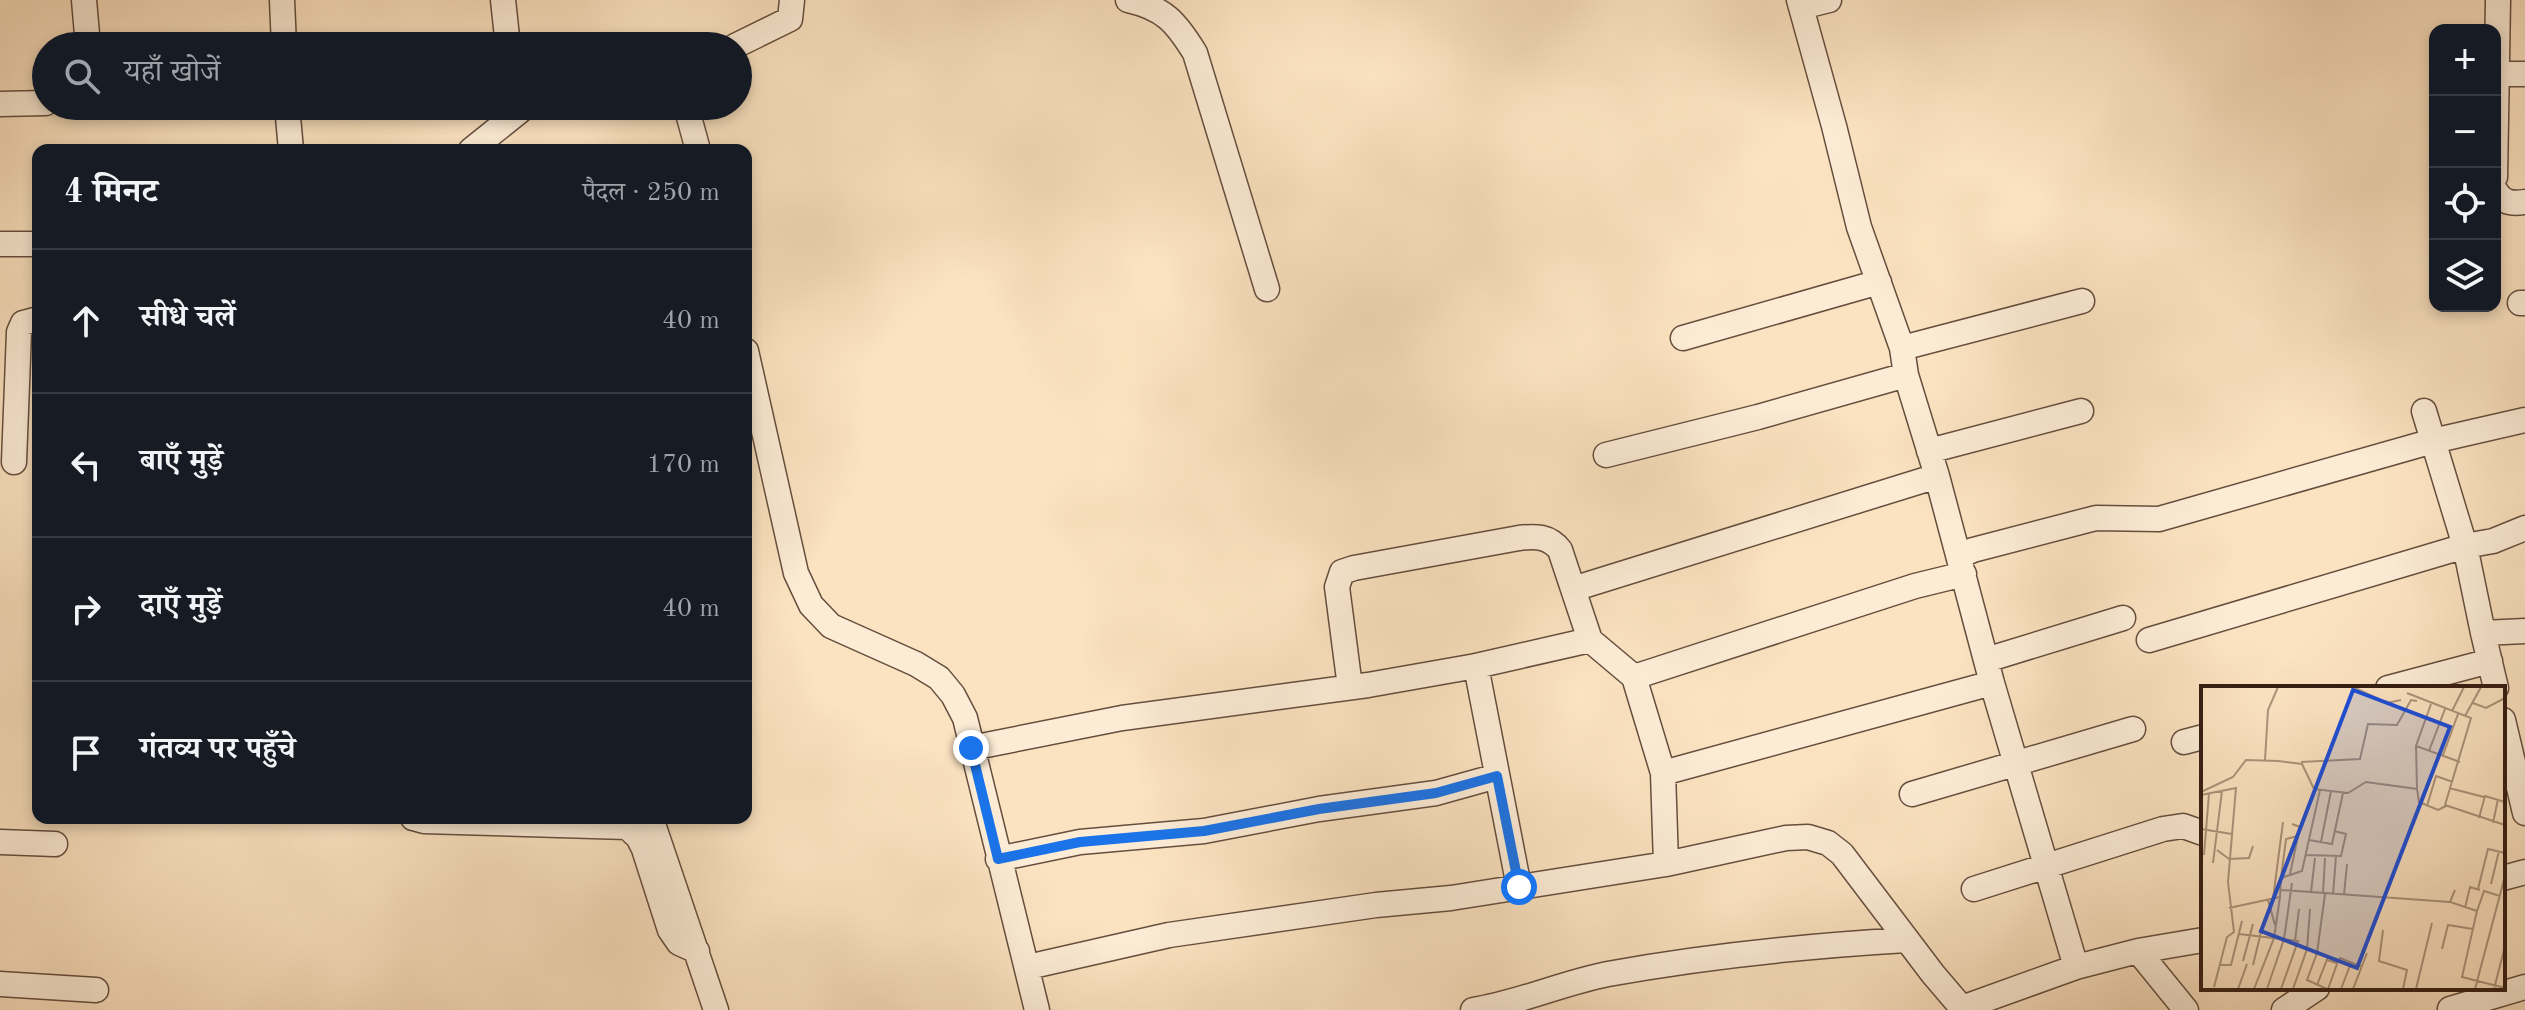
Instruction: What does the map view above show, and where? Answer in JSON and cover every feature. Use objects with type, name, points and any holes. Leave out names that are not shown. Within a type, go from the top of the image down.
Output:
[{"type":"street","points":[[84,0],[87,32]]},
{"type":"street","points":[[282,0],[283,32]]},
{"type":"street","points":[[503,0],[506,32]]},
{"type":"street","points":[[752,38],[790,19],[792,0]]},
{"type":"street","points":[[1128,0],[1148,4],[1163,13],[1181,31],[1195,53],[1267,289]]},
{"type":"street","points":[[1829,0],[1800,4],[1859,227],[1902,348],[1906,375],[1937,476],[1989,672],[2076,967]]},
{"type":"street","points":[[2498,0],[2498,24]]},
{"type":"street","points":[[2501,74],[2525,74]]},
{"type":"street","points":[[2495,168],[2497,96]]},
{"type":"street","points":[[0,104],[32,103]]},
{"type":"street","points":[[288,120],[290,144]]},
{"type":"street","points":[[478,144],[505,120]]},
{"type":"street","points":[[690,120],[696,144]]},
{"type":"street","points":[[2501,199],[2512,203],[2525,202]]},
{"type":"street","points":[[0,244],[32,244]]},
{"type":"street","points":[[1683,338],[1879,282]]},
{"type":"street","points":[[1902,348],[2082,301]]},
{"type":"street","points":[[17,462],[19,327],[32,321]]},
{"type":"street","points":[[1606,455],[1906,375]]},
{"type":"street","points":[[752,378],[796,573],[811,605],[831,626],[916,664],[939,678],[953,695],[965,718],[1037,1010]]},
{"type":"street","points":[[1929,451],[2081,411]]},
{"type":"street","points":[[2424,411],[2465,546],[2496,686]]},
{"type":"street","points":[[1634,677],[1915,586],[1961,565],[1973,550],[2096,518],[2159,519],[2433,441],[2525,420]]},
{"type":"street","points":[[1573,589],[1937,476]]},
{"type":"street","points":[[2149,640],[2465,546],[2493,541],[2525,528]]},
{"type":"street","points":[[1350,687],[1337,587],[1342,572],[1519,538],[1545,537],[1560,550],[1590,640],[1634,677],[1663,773],[1666,864]]},
{"type":"street","points":[[1663,773],[1989,672],[2123,618]]},
{"type":"street","points":[[2483,633],[2525,631]]},
{"type":"street","points":[[971,748],[1122,718],[1350,687],[1476,666],[1590,640]]},
{"type":"street","points":[[2396,686],[2490,661]]},
{"type":"street","points":[[1476,666],[1519,887]]},
{"type":"street","points":[[2505,728],[2525,813]]},
{"type":"street","points":[[1912,794],[2133,729]]},
{"type":"street","points":[[998,859],[1080,842],[1204,831],[1319,809],[1436,793],[1497,776]]},
{"type":"street","points":[[526,824],[627,827],[638,837],[644,849],[670,930],[679,943],[697,951]]},
{"type":"street","points":[[653,824],[716,1010]]},
{"type":"street","points":[[1974,889],[2163,829],[2183,826],[2201,832]]},
{"type":"street","points":[[1028,967],[1169,935],[1376,905],[1451,898],[1666,864],[1786,838],[1808,837],[1828,843],[1842,854],[1961,1009],[2076,967],[2138,951],[2201,940]]},
{"type":"street","points":[[0,842],[55,844]]},
{"type":"street","points":[[2505,877],[2525,872]]},
{"type":"street","points":[[1473,1010],[1527,1004],[1604,975],[1703,959],[1906,940]]},
{"type":"street","points":[[2138,951],[2182,1009]]},
{"type":"street","points":[[0,984],[96,990]]},
{"type":"street","points":[[2450,1009],[2525,987]]},
{"type":"street","points":[[2284,1010],[2314,990]]},
{"type":"route","points":[[971,748],[998,859],[1080,842],[1204,831],[1319,809],[1436,793],[1497,776],[1519,887]]}]
